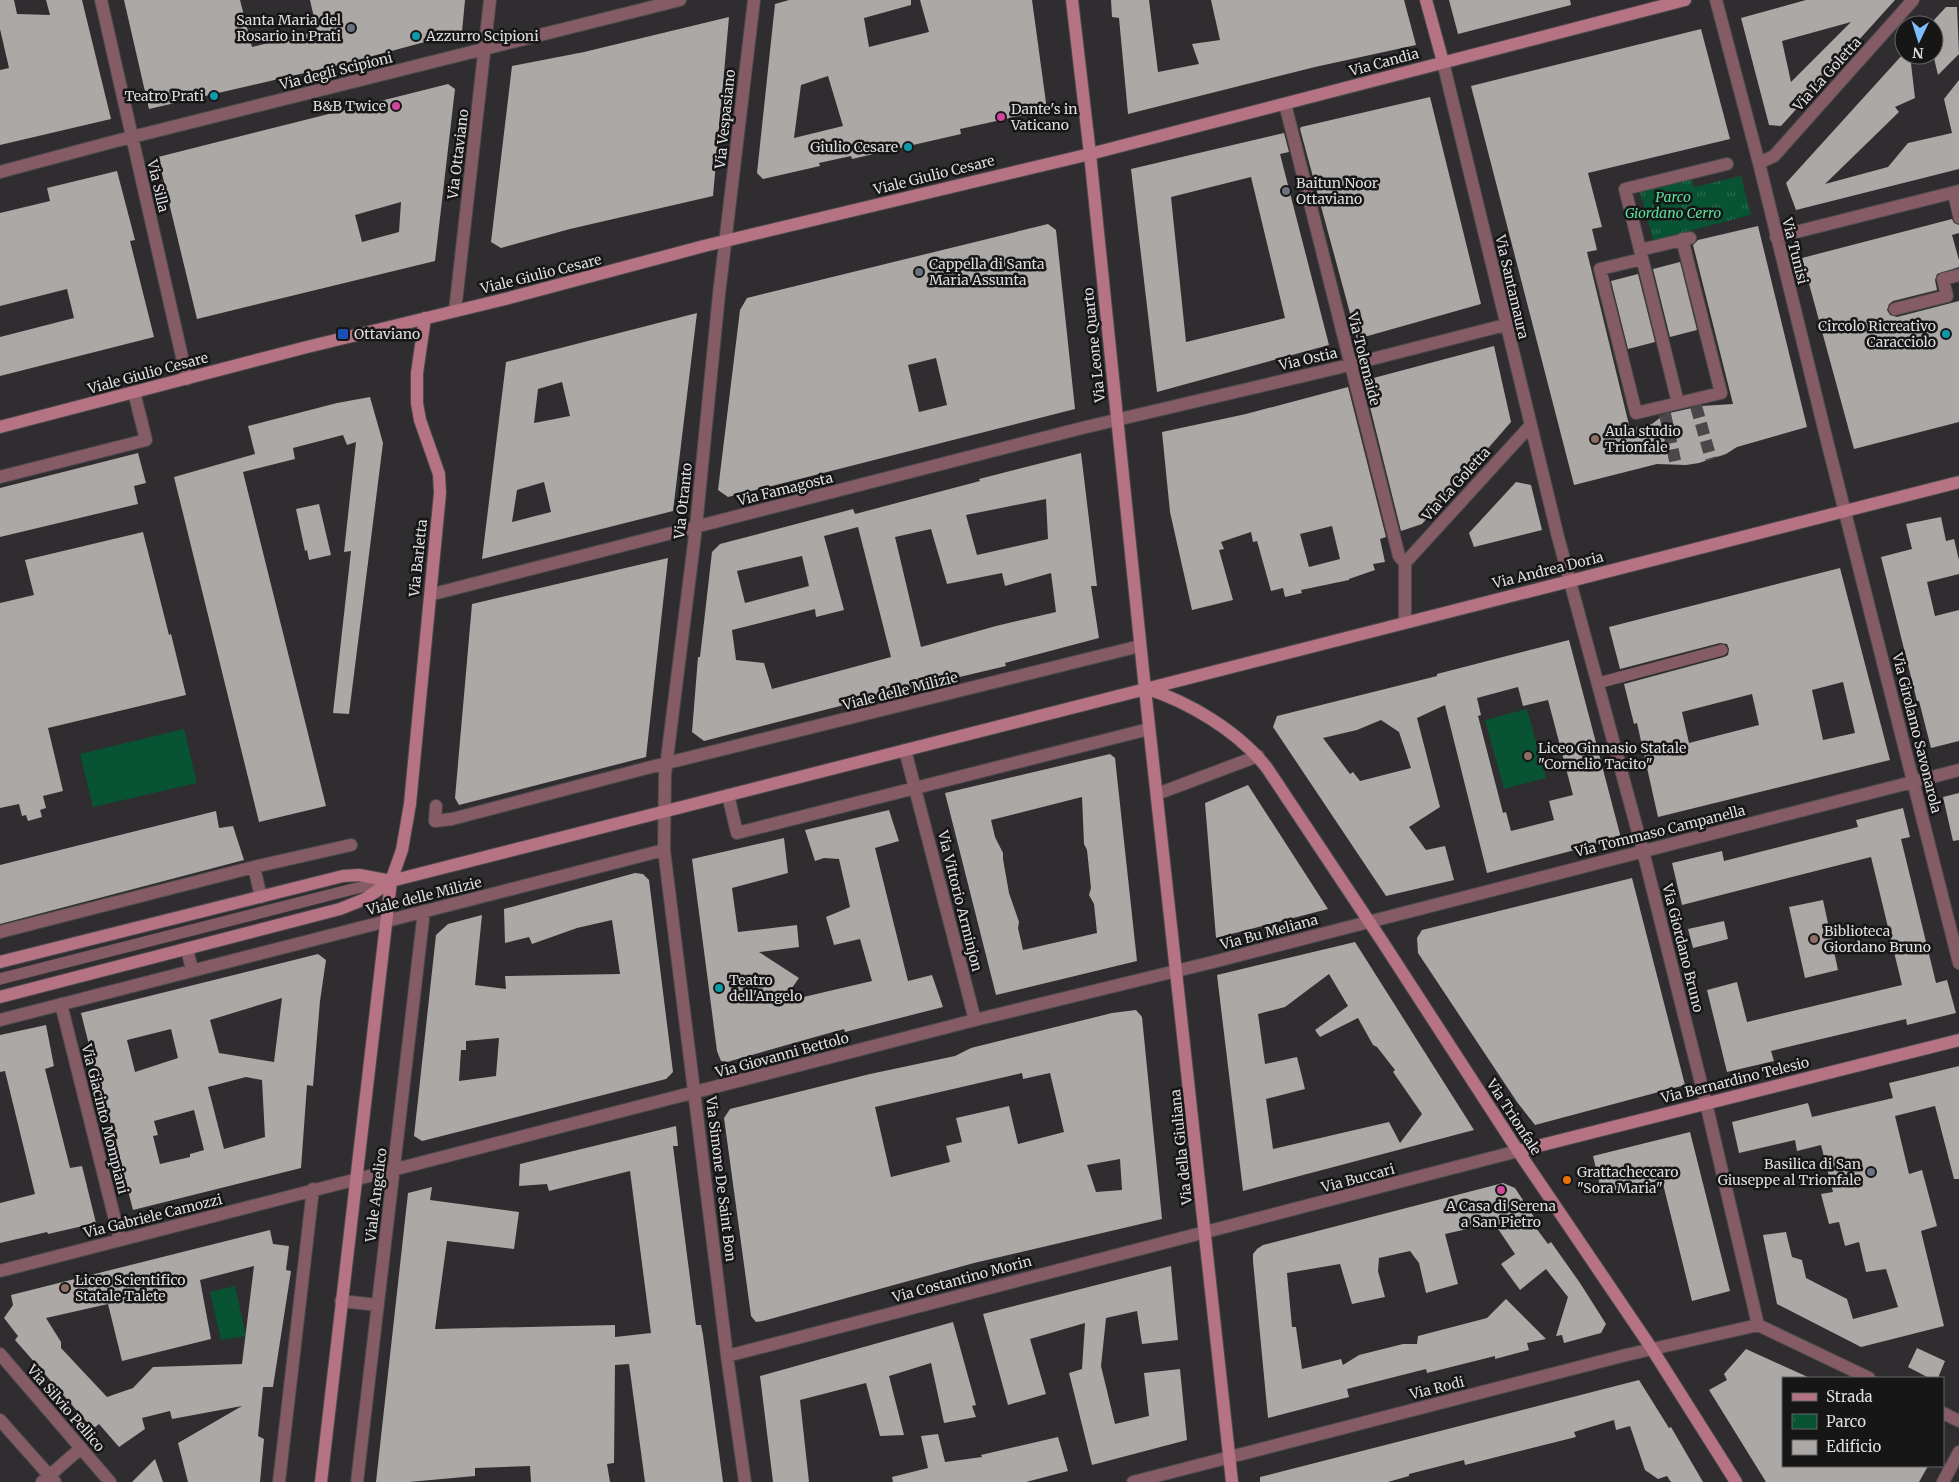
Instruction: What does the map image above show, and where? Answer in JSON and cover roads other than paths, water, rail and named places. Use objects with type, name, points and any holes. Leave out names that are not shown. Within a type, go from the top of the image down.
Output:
[{"type":"street","name":"Via Silla","points":[[101,0],[187,379]]},
{"type":"street","name":"Via Ottaviano","points":[[454,311],[490,0]]},
{"type":"street","name":"Via degli Scipioni","points":[[0,172],[131,137],[680,0]]},
{"type":"street","name":"Via Vespasiano","points":[[727,241],[754,0]]},
{"type":"street","name":"Via Leone Quarto","points":[[1072,0],[1090,154],[1149,729]]},
{"type":"street","name":"Via Santamaura","points":[[1426,0],[1443,62],[1530,426],[1570,580]]},
{"type":"street","name":"Via Candia","points":[[1090,154],[1685,0]]},
{"type":"street","name":"Via Tunisi","points":[[1716,0],[1759,163],[1844,510]]},
{"type":"street","name":"Via La Goletta","points":[[1759,163],[1774,156],[1913,0]]},
{"type":"street","name":"Via Tolemaide","points":[[1285,104],[1399,556],[1405,563],[1405,622]]},
{"type":"street","name":"Viale Giulio Cesare","points":[[0,428],[307,347],[727,241],[1045,163],[1090,154]]},
{"type":"street","points":[[1678,403],[1625,189],[1727,164]]},
{"type":"street","points":[[1776,237],[1956,192]]},
{"type":"street","points":[[1686,238],[1721,394],[1695,403],[1678,403],[1664,410],[1636,413],[1600,269],[1641,254],[1686,238]]},
{"type":"street","name":"Via Otranto","points":[[667,764],[696,527],[719,294],[727,241]]},
{"type":"street","points":[[1895,309],[1947,296],[1943,279],[1959,275]]},
{"type":"street","name":"Via Barletta","points":[[386,921],[391,881],[403,845],[410,804],[440,493],[439,474],[422,427],[417,403],[419,355],[425,318]]},
{"type":"street","name":"Via Ostia","points":[[1116,420],[1350,364],[1506,324]]},
{"type":"street","points":[[0,477],[146,440],[134,392]]},
{"type":"street","name":"Via Famagosta","points":[[461,587],[1116,420]]},
{"type":"street","name":"Via La Goletta","points":[[1405,563],[1530,426]]},
{"type":"street","name":"Via Andrea Doria","points":[[1145,688],[1959,482]]},
{"type":"street","name":"Via Girolamo Savonarola","points":[[1844,510],[1959,963]]},
{"type":"street","name":"Via Giordano Bruno","points":[[1570,580],[1643,851],[1706,1103],[1758,1325]]},
{"type":"street","name":"Via Barletta","points":[[437,593],[461,587]]},
{"type":"street","name":"Viale delle Milizie","points":[[436,806],[435,821],[452,819],[1140,646]]},
{"type":"street","name":"Viale delle Milizie","points":[[0,997],[354,904],[374,894],[391,881],[1145,688]]},
{"type":"street","name":"Via Trionfale","points":[[1145,688],[1177,700],[1199,712],[1258,756],[1267,768],[1518,1152],[1652,1349],[1736,1482]]},
{"type":"street","points":[[728,796],[737,834],[1149,729]]},
{"type":"street","name":"Via della Giuliana","points":[[1149,729],[1232,1482]]},
{"type":"street","name":"Via Vittorio Arminjon","points":[[906,750],[975,1020]]},
{"type":"street","points":[[1157,794],[1258,756]]},
{"type":"street","points":[[664,812],[667,764]]},
{"type":"street","name":"Via Tommaso Campanella","points":[[1369,922],[1959,770]]},
{"type":"street","name":"Via Simone De Saint Bon","points":[[664,812],[664,850],[727,1356],[745,1482]]},
{"type":"street","points":[[0,932],[254,867],[351,845]]},
{"type":"street","name":"Viale delle Milizie","points":[[0,1020],[664,850]]},
{"type":"street","points":[[254,867],[261,897]]},
{"type":"street","name":"Viale delle Milizie","points":[[0,962],[343,876],[359,875],[391,881]]},
{"type":"street","name":"Viale Angelico","points":[[357,1482],[424,912]]},
{"type":"street","name":"Viale Angelico","points":[[321,1482],[386,921]]},
{"type":"street","name":"Via Bu Meliana","points":[[1177,971],[1369,922]]},
{"type":"street","points":[[187,949],[192,970]]},
{"type":"street","name":"Via Giovanni Bettolo","points":[[356,1179],[975,1020],[1177,971]]},
{"type":"street","name":"Via Giacinto Mompiani","points":[[61,1004],[120,1240]]},
{"type":"street","name":"Via Bernardino Telesio","points":[[1518,1152],[1959,1040]]},
{"type":"street","name":"Via Buccari","points":[[1205,1233],[1518,1152]]},
{"type":"street","name":"Via Gabriele Camozzi","points":[[0,1270],[356,1179]]},
{"type":"street","points":[[279,1482],[313,1189]]},
{"type":"street","name":"Via Costantino Morin","points":[[727,1356],[1205,1233]]},
{"type":"street","points":[[341,1300],[378,1305]]},
{"type":"street","points":[[1758,1325],[1868,1377]]},
{"type":"street","name":"Via Rodi","points":[[1134,1482],[1652,1349],[1758,1325]]},
{"type":"street","name":"Via Silvio Pellico","points":[[0,1354],[110,1482]]},
{"type":"street","points":[[1944,1414],[1959,1421]]},
{"type":"street","points":[[0,1420],[49,1480],[81,1448]]},
{"type":"street","points":[[1943,1482],[1959,1452]]},
{"type":"lane","points":[[1956,192],[1959,218]]},
{"type":"lane","points":[[1598,683],[1722,650]]},
{"type":"lane","name":"Viale delle Milizie","points":[[0,979],[391,881]]},
{"type":"tunnel","points":[[1696,406],[1711,459]]},
{"type":"tunnel","points":[[1665,414],[1676,465]]},
{"type":"place","name":"Santa Maria del Rosario in Prati","points":[[351,28]]},
{"type":"place","name":"Azzurro Scipioni","points":[[416,36]]},
{"type":"place","name":"Teatro Prati","points":[[214,96]]},
{"type":"place","name":"B&B Twice","points":[[396,106]]},
{"type":"place","name":"Dante's in Vaticano","points":[[1001,117]]},
{"type":"place","name":"Giulio Cesare","points":[[908,147]]},
{"type":"place","name":"Baitun Noor Ottaviano","points":[[1286,191]]},
{"type":"place","name":"Cappella di Santa Maria Assunta","points":[[919,272]]},
{"type":"place","name":"Ottaviano","points":[[343,334]]},
{"type":"place","name":"Circolo Ricreativo Caracciolo","points":[[1946,334]]},
{"type":"place","name":"Aula studio Trionfale","points":[[1595,439]]},
{"type":"place","name":"Liceo Ginnasio Statale \"Cornelio Tacito\"","points":[[1528,756]]},
{"type":"place","name":"Biblioteca Giordano Bruno","points":[[1814,939]]},
{"type":"place","name":"Teatro dell'Angelo","points":[[719,988]]},
{"type":"place","name":"Basilica di San Giuseppe al Trionfale","points":[[1871,1172]]},
{"type":"place","name":"Grattacheccaro \"Sora Maria\"","points":[[1567,1180]]},
{"type":"place","name":"A Casa di Serena a San Pietro","points":[[1501,1190]]},
{"type":"place","name":"Liceo Scientifico Statale Talete","points":[[65,1288]]},
{"type":"park label","name":"Parco Giordano Cerro","points":[[1673,206]]}]
